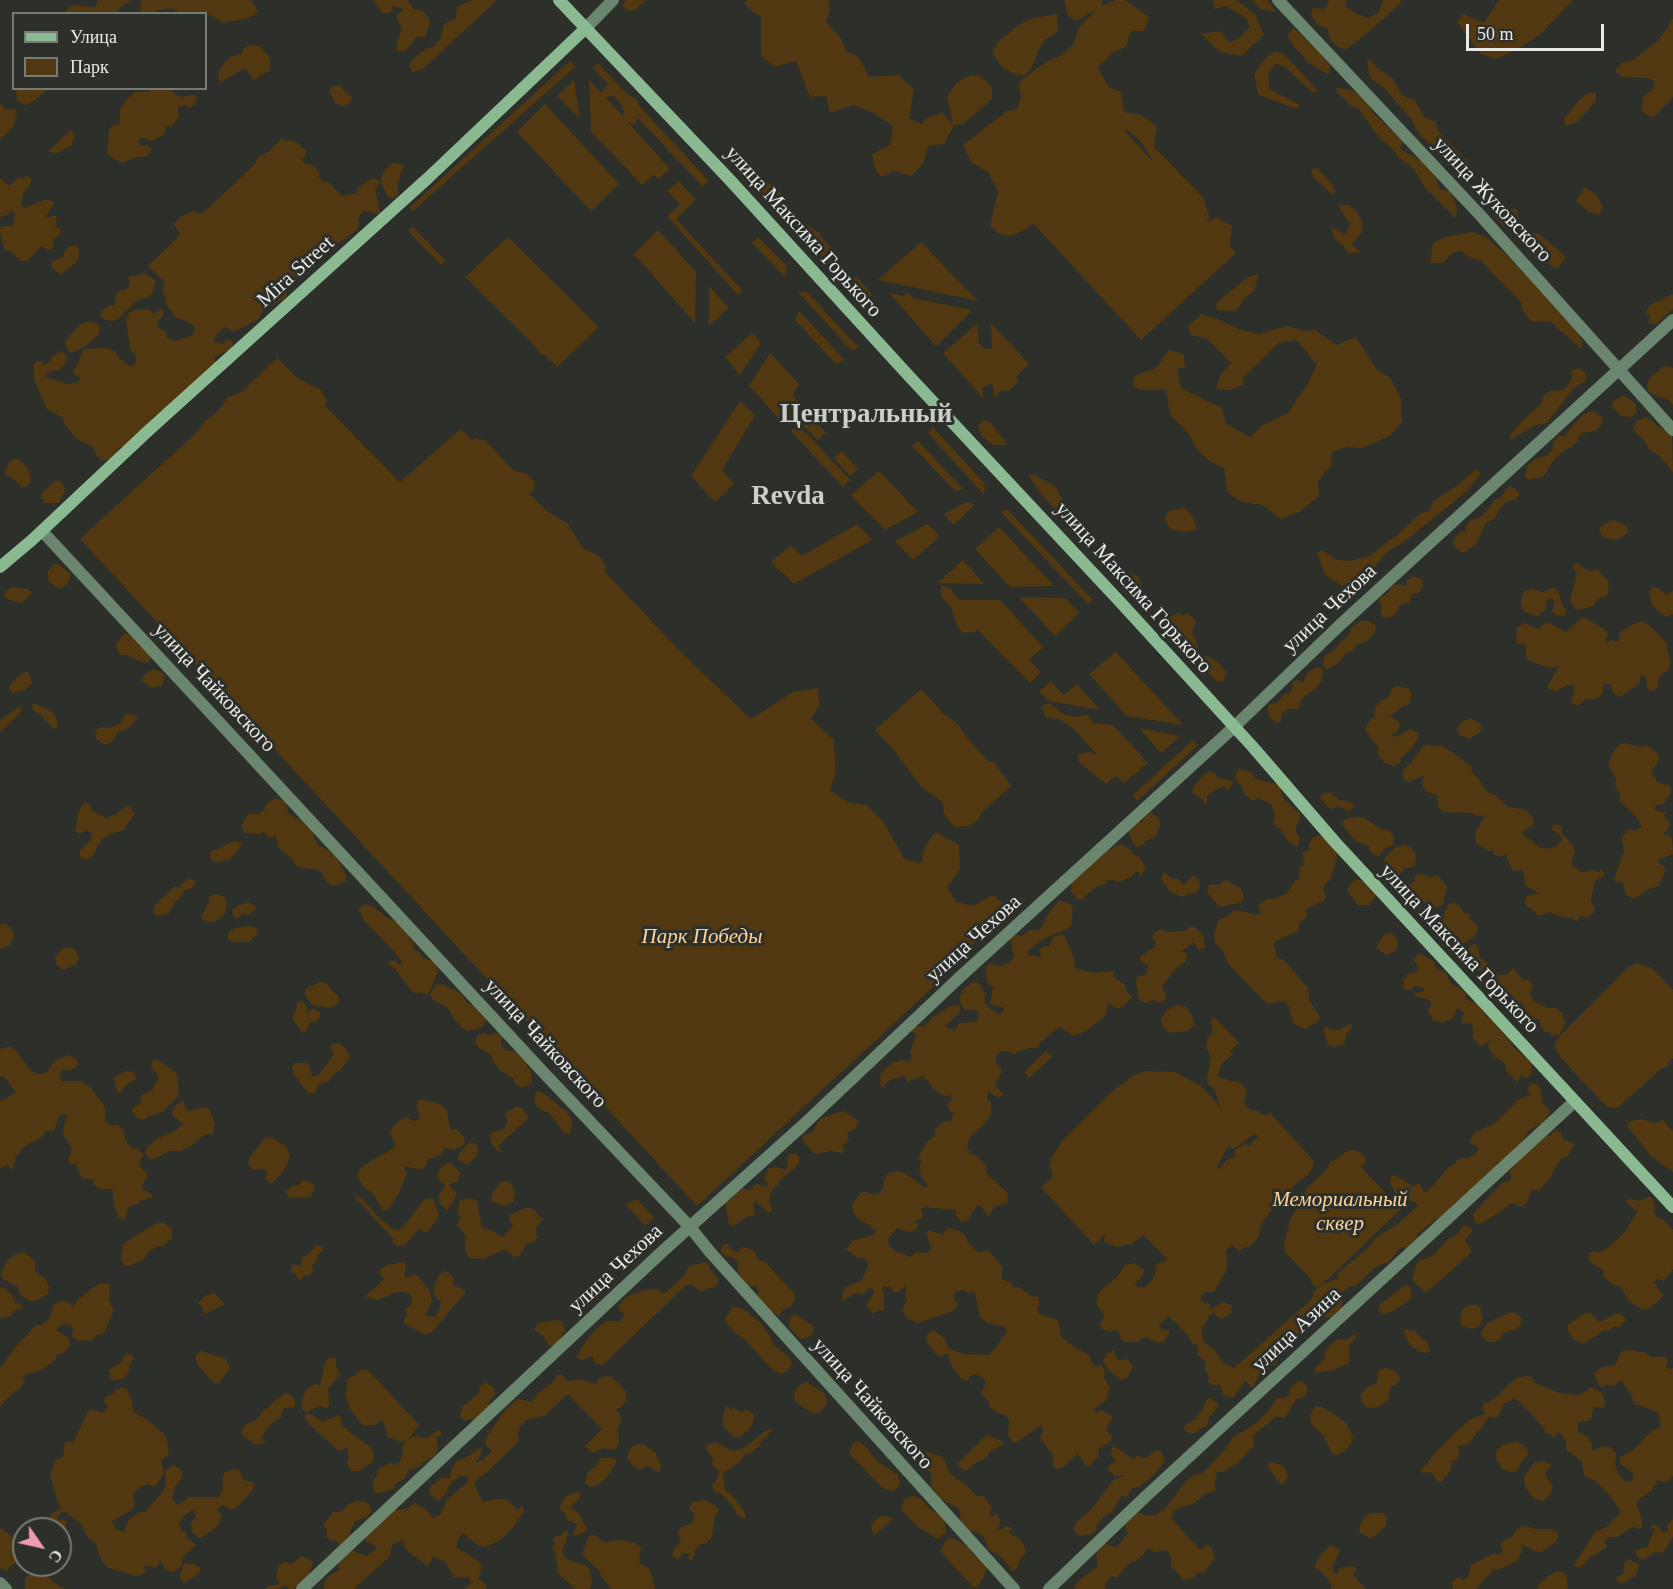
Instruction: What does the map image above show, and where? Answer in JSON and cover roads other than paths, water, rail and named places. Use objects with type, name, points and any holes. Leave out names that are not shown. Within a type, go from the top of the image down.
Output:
[{"type":"main road","name":"улица Максима Горького","points":[[560,0],[729,179],[1234,727],[1335,842],[1673,1208]]},
{"type":"main road","name":"Mira Street","points":[[0,567],[428,178],[586,28]]},
{"type":"street","name":"Mira Street","points":[[586,28],[613,0]]},
{"type":"street","name":"улица Жуковского","points":[[1278,0],[1480,215],[1673,430]]},
{"type":"street","name":"улица Чехова","points":[[302,1589],[961,976],[1234,727],[1340,625],[1673,320]]},
{"type":"street","name":"улица Чайковского","points":[[42,531],[544,1073],[690,1227],[717,1261],[1014,1589]]},
{"type":"street","name":"улица Азина","points":[[1049,1589],[1152,1491],[1574,1102]]},
{"type":"street","points":[[0,1583],[6,1589]]},
{"type":"district","name":"Центральный","points":[[866,415]]},
{"type":"district","name":"Revda","points":[[788,497]]},
{"type":"park label","name":"Парк Победы","points":[[702,937]]},
{"type":"park label","name":"Мемориальный сквер","points":[[1340,1212]]}]
